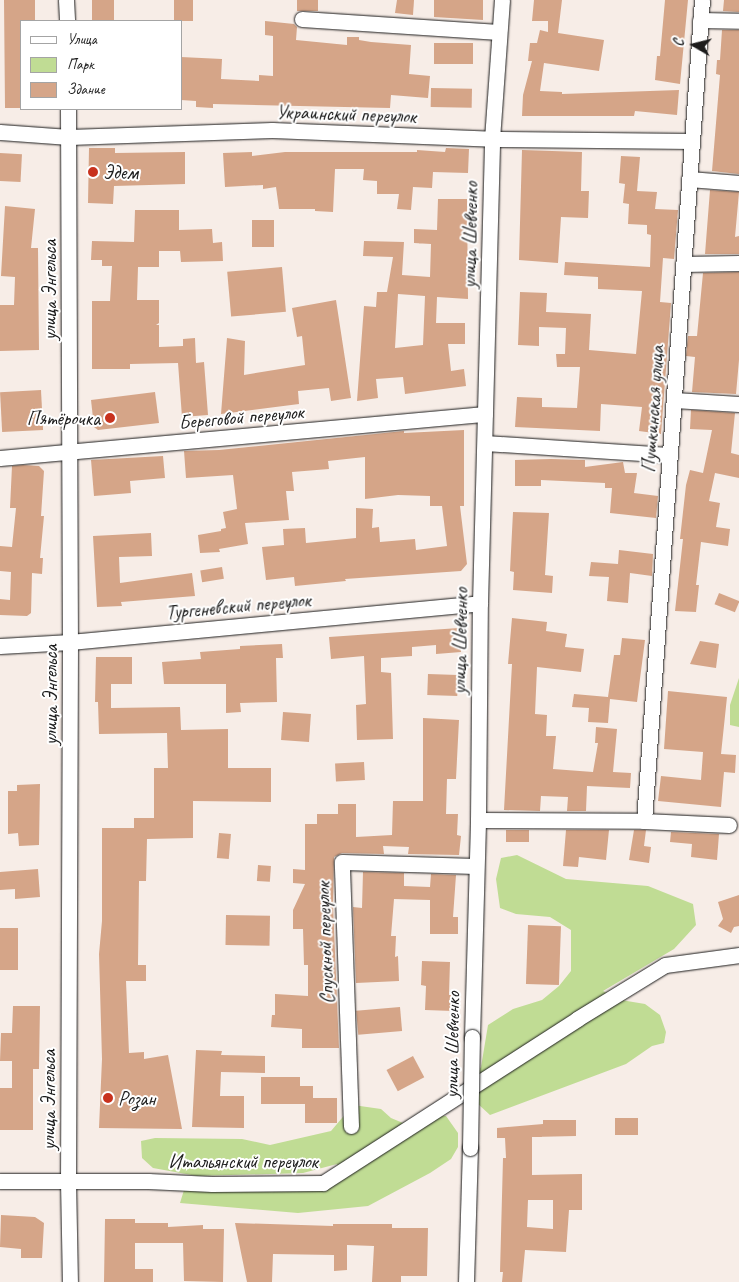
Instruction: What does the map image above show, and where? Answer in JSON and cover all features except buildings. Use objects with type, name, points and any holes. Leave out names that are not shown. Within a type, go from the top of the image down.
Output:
[{"type":"street","points":[[66,0],[67,20]]},
{"type":"street","name":"улица Шевченко","points":[[466,1282],[492,139],[502,0]]},
{"type":"street","name":"Пушкинская улица","points":[[644,821],[702,0]]},
{"type":"street","points":[[302,19],[499,32]]},
{"type":"street","points":[[700,20],[739,22]]},
{"type":"street","name":"улица Энгельса","points":[[68,110],[70,453],[68,1181],[70,1282]]},
{"type":"street","name":"Украинский переулок","points":[[0,132],[68,137],[272,130],[492,139],[692,141]]},
{"type":"street","points":[[689,180],[739,183]]},
{"type":"street","points":[[683,264],[739,263]]},
{"type":"street","points":[[674,400],[739,404]]},
{"type":"street","name":"Береговой переулок","points":[[0,458],[485,414]]},
{"type":"street","points":[[484,443],[670,455]]},
{"type":"street","name":"Тургеневский переулок","points":[[0,646],[70,642],[480,603]]},
{"type":"street","points":[[478,820],[644,821],[729,825]]},
{"type":"street","name":"Спускной переулок","points":[[351,1126],[342,862],[476,866]]},
{"type":"street","name":"Итальянский переулок","points":[[0,1181],[212,1184],[323,1183],[561,1029],[665,965],[739,955]]},
{"type":"green space","points":[[739,678],[739,727],[730,725],[730,705]]},
{"type":"green space","points":[[517,855],[566,879],[648,886],[693,904],[696,925],[674,949],[603,991],[621,1000],[645,1004],[660,1015],[666,1032],[664,1043],[652,1046],[626,1064],[490,1115],[478,1104],[475,1077],[481,1067],[488,1025],[513,1009],[542,1000],[559,986],[571,971],[571,930],[550,917],[516,914],[500,908],[496,879],[501,858]]},
{"type":"green space","points":[[353,1105],[381,1109],[391,1118],[403,1123],[418,1115],[446,1116],[458,1133],[458,1147],[451,1159],[430,1173],[368,1206],[298,1213],[180,1203],[184,1190],[314,1180],[337,1170],[337,1164],[303,1173],[197,1176],[153,1168],[142,1158],[141,1141],[155,1138],[242,1139],[270,1145],[331,1131]]},
{"type":"place","name":"Эдем","points":[[93,172]]},
{"type":"place","name":"Пятёрочка","points":[[110,418]]},
{"type":"place","name":"Розан","points":[[108,1098]]}]
